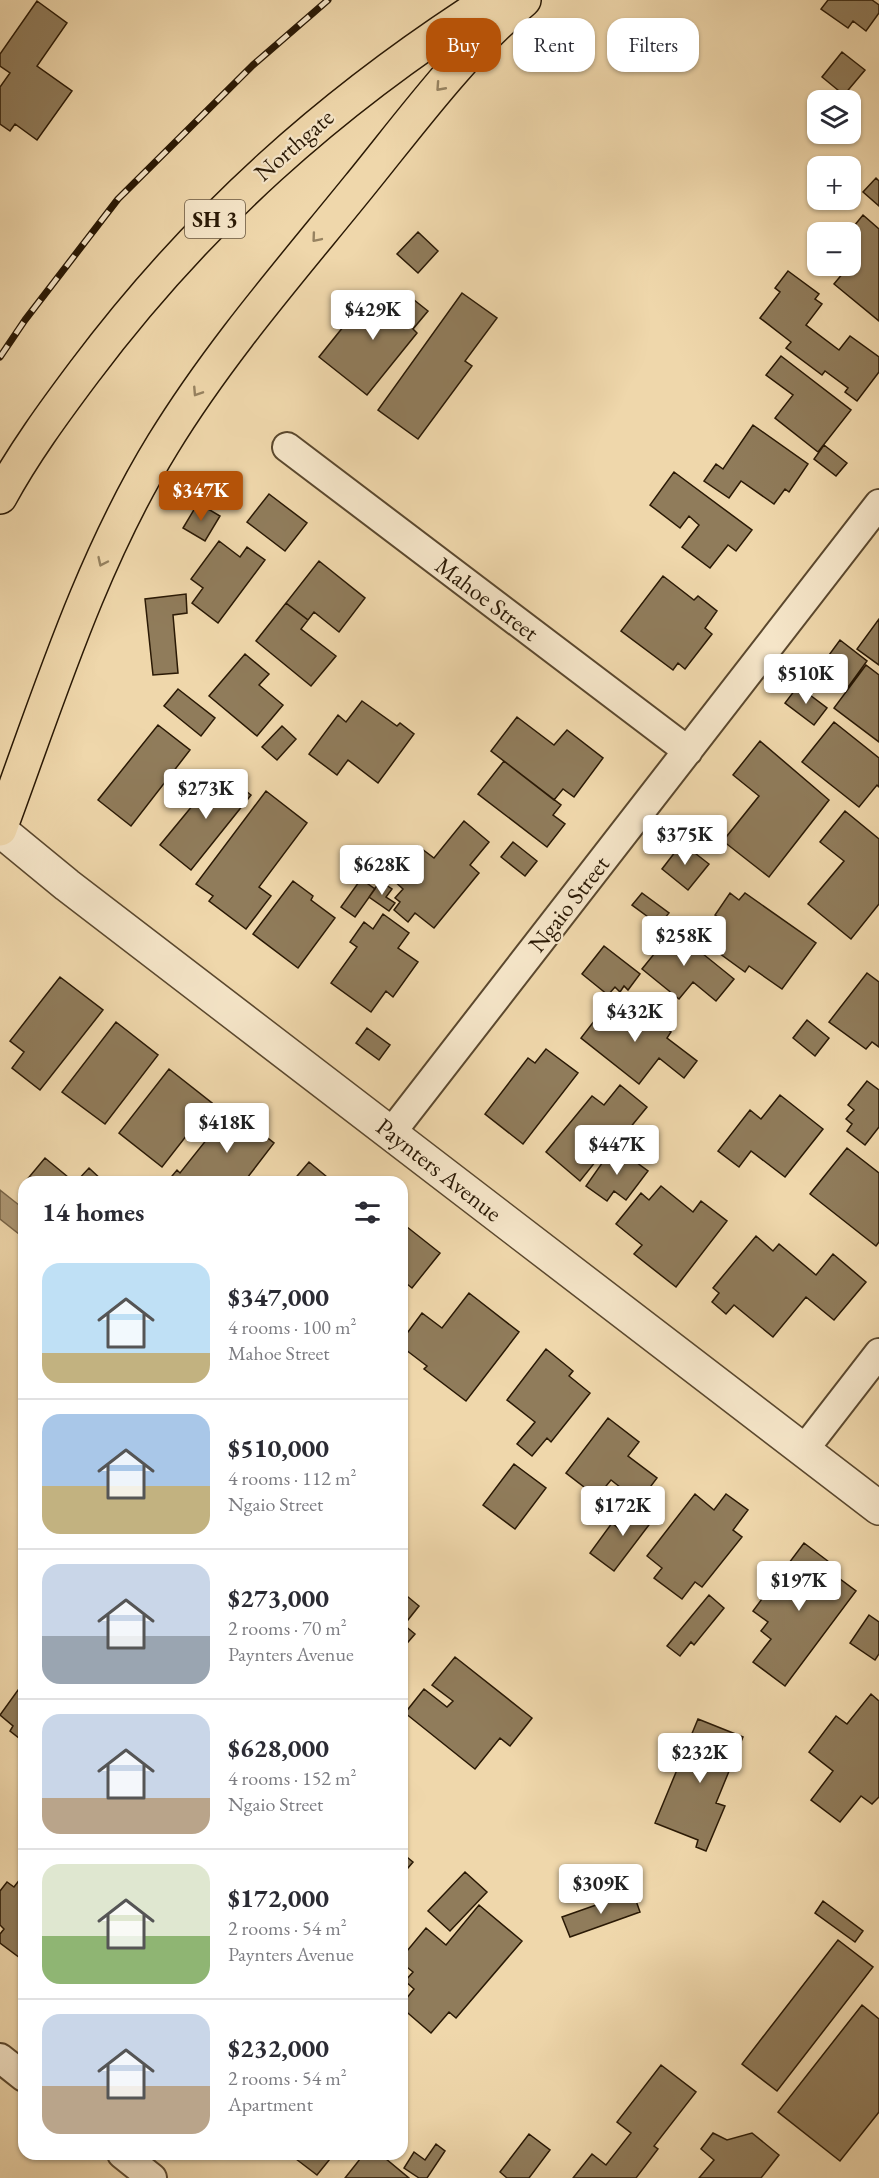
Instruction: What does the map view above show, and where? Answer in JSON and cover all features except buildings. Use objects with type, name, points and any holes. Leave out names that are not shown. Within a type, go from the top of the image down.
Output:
[{"type":"highway","name":"Northgate","points":[[0,497],[63,401],[117,328],[182,252],[253,181],[328,115],[415,48],[490,0]]},
{"type":"highway","points":[[0,829],[93,580],[162,445],[201,385],[290,269],[433,95],[498,22],[524,0]]},
{"type":"street","name":"Mahoe Street","points":[[287,447],[688,751]]},
{"type":"street","name":"Ngaio Street","points":[[391,1133],[879,504]]},
{"type":"street","name":"Paynters Avenue","points":[[0,829],[67,885],[879,1508]]},
{"type":"street","points":[[803,1451],[879,1353]]},
{"type":"street","points":[[0,2058],[18,2072]]},
{"type":"street","points":[[130,2160],[152,2178]]},
{"type":"shaded area","points":[[0,1190],[18,1204],[18,1233],[0,1219]]},
{"type":"railway","points":[[0,357],[25,320],[118,199],[253,65],[328,0]]}]
